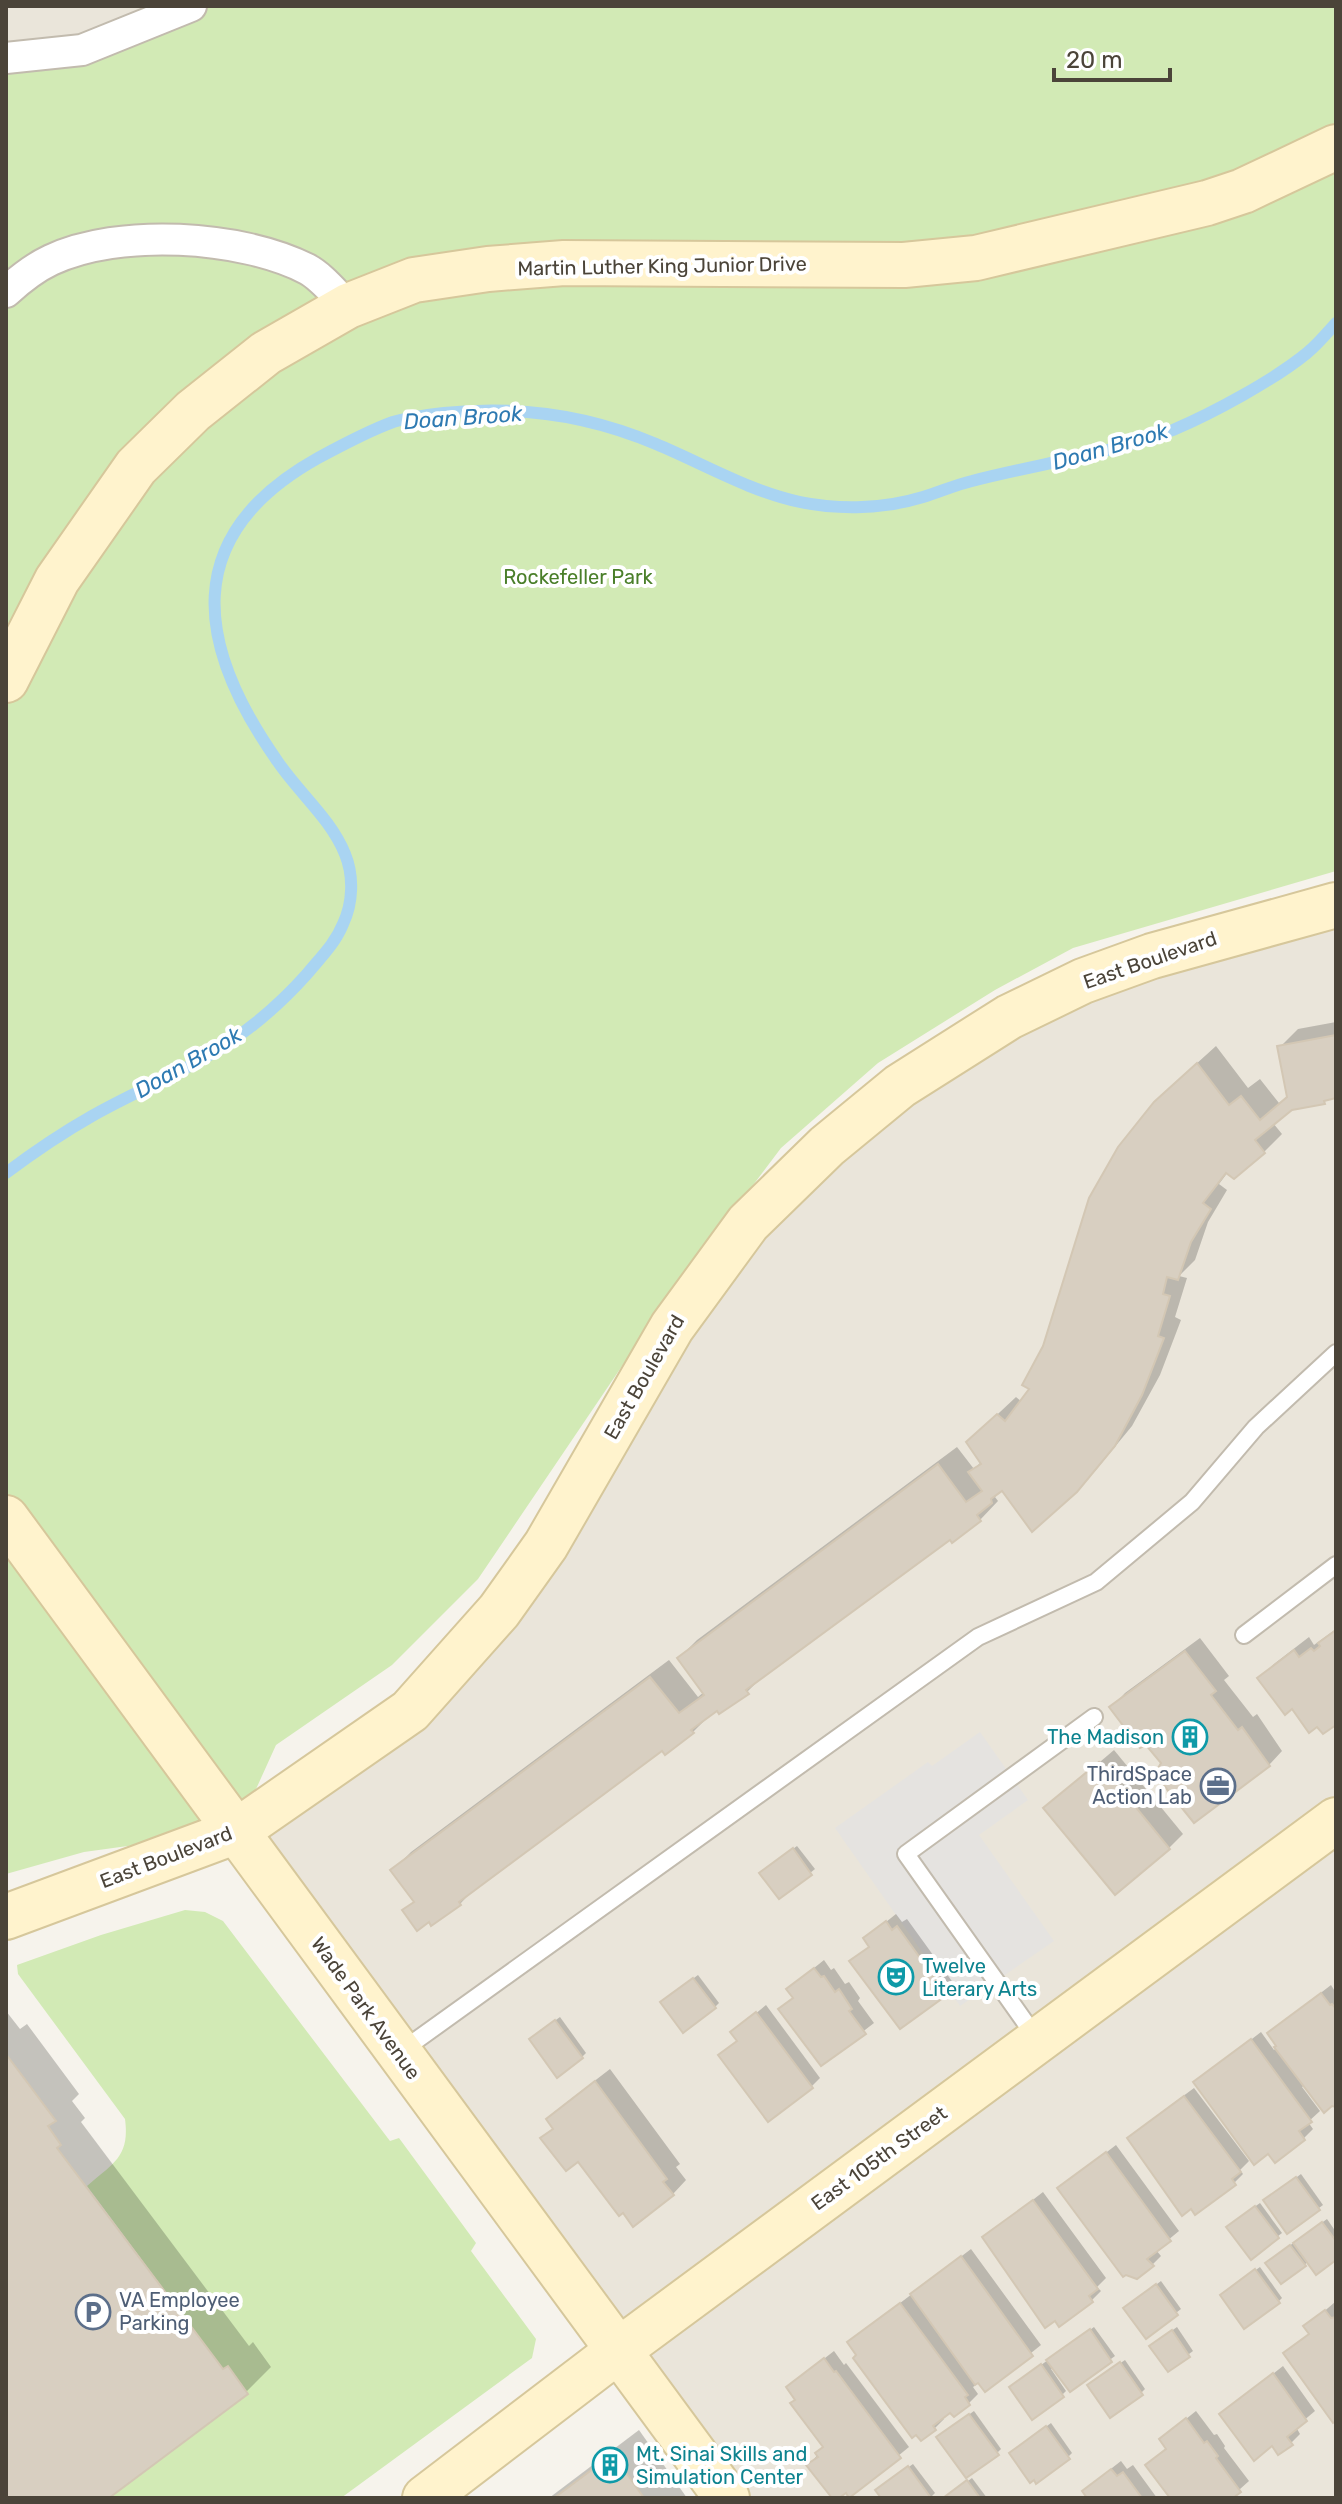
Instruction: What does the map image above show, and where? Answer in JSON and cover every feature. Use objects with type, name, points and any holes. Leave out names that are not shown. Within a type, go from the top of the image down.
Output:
[{"type":"street","points":[[6,58],[82,50],[191,6]]},
{"type":"street","name":"Martin Luther King Junior Drive","points":[[6,680],[57,580],[136,467],[193,411],[255,362],[348,306],[414,280],[488,269],[564,263],[904,265],[976,258],[1207,203],[1243,191],[1336,147]]},
{"type":"street","points":[[6,292],[21,278],[51,260],[85,249],[120,242],[194,240],[270,254],[310,271],[348,306]]},
{"type":"street","name":"East Boulevard","points":[[6,1917],[237,1831],[410,1711],[499,1611],[546,1545],[672,1327],[748,1223],[827,1146],[912,1078],[1009,1017],[1083,981],[1152,956],[1336,905]]},
{"type":"street","name":"Wade Park Avenue","points":[[6,1518],[727,2498]]},
{"type":"street","name":"East 105th Street","points":[[425,2498],[619,2350],[1336,1820]]},
{"type":"lane","points":[[399,2053],[978,1637],[1096,1582],[1192,1502],[1256,1427],[1336,1353]]},
{"type":"lane","points":[[1244,1635],[1336,1565]]},
{"type":"lane","points":[[1038,2041],[906,1854],[1094,1717]]},
{"type":"shaded area","points":[[6,6],[191,6],[6,58]]},
{"type":"shaded area","points":[[1336,905],[1336,2498],[727,2498],[237,1831],[410,1711],[712,1269],[1009,1017]]},
{"type":"shaded area","points":[[980,1732],[1028,1800],[979,1835],[1054,1941],[960,2006],[835,1828],[928,1762],[932,1766]]},
{"type":"green space","name":"Rockefeller Park","points":[[191,6],[1336,6],[1336,871],[1073,948],[995,990],[878,1063],[781,1148],[666,1301],[478,1579],[392,1665],[276,1745],[237,1831],[84,1852],[6,1874],[6,58]]},
{"type":"green space","points":[[185,1910],[205,1912],[223,1921],[390,2141],[399,2138],[476,2243],[471,2251],[536,2339],[532,2358],[341,2498],[108,2498],[227,2366],[223,2369],[87,2186],[112,2165],[122,2151],[125,2119],[18,1974],[17,1965]]},
{"type":"building","points":[[1336,1035],[1336,1098],[1324,1101],[1325,1104],[1292,1110],[1255,1140],[1265,1153],[1234,1179],[1226,1173],[1203,1203],[1211,1209],[1191,1242],[1178,1280],[1167,1277],[1163,1294],[1170,1296],[1158,1336],[1164,1338],[1142,1395],[1115,1446],[1077,1492],[1032,1532],[1002,1491],[977,1515],[981,1521],[952,1543],[950,1540],[746,1690],[749,1694],[719,1714],[717,1711],[691,1730],[694,1733],[665,1755],[662,1751],[459,1902],[461,1905],[431,1926],[429,1922],[417,1931],[402,1910],[414,1902],[390,1870],[650,1677],[679,1713],[704,1695],[677,1658],[938,1464],[966,1502],[982,1491],[968,1472],[981,1464],[966,1442],[997,1414],[1005,1421],[1029,1389],[1022,1385],[1043,1346],[1089,1198],[1118,1147],[1154,1102],[1197,1063],[1229,1105],[1241,1096],[1260,1120],[1287,1097],[1277,1046]]},
{"type":"building","points":[[1336,1630],[1336,1725],[1323,1734],[1317,1727],[1309,1733],[1292,1709],[1285,1715],[1257,1678],[1294,1650],[1299,1657],[1311,1648],[1314,1651],[1320,1646],[1318,1643]]},
{"type":"building","name":"The Madison","points":[[1185,1651],[1216,1691],[1211,1695],[1238,1730],[1242,1727],[1270,1766],[1194,1823],[1161,1782],[1157,1770],[1161,1763],[1146,1745],[1140,1748],[1109,1707]]},
{"type":"building","points":[[1099,1762],[1170,1849],[1115,1895],[1043,1808]]},
{"type":"building","points":[[793,1848],[812,1875],[779,1899],[759,1873]]},
{"type":"building","name":"Twelve Literary Arts","points":[[886,1921],[892,1930],[897,1926],[947,1995],[900,2029],[849,1961],[869,1947],[863,1938]]},
{"type":"building","points":[[814,1968],[835,1992],[839,1989],[852,2009],[849,2011],[866,2034],[821,2066],[778,2009],[793,1998],[786,1989]]},
{"type":"building","points":[[693,1978],[716,2008],[683,2033],[660,2002]]},
{"type":"building","points":[[1321,1993],[1336,2009],[1336,2107],[1332,2106],[1324,2113],[1274,2047],[1267,2033]]},
{"type":"building","points":[[756,2012],[813,2088],[768,2122],[718,2055],[737,2041],[730,2032]]},
{"type":"building","points":[[555,2020],[583,2058],[557,2078],[529,2039]]},
{"type":"building","points":[[1251,2039],[1312,2122],[1299,2131],[1305,2140],[1275,2163],[1268,2154],[1254,2165],[1193,2082]]},
{"type":"building","name":"VA Employee Parking","points":[[6,2054],[56,2121],[48,2126],[61,2145],[57,2148],[223,2369],[228,2366],[248,2394],[109,2498],[6,2498]]},
{"type":"building","points":[[595,2081],[667,2179],[663,2182],[674,2195],[633,2227],[623,2213],[619,2216],[578,2162],[566,2171],[540,2138],[553,2129],[546,2119]]},
{"type":"building","points":[[1184,2096],[1241,2172],[1232,2179],[1236,2185],[1195,2215],[1191,2209],[1182,2216],[1127,2138]]},
{"type":"building","points":[[1106,2152],[1171,2241],[1147,2259],[1154,2266],[1137,2279],[1126,2275],[1123,2277],[1057,2188]]},
{"type":"building","points":[[1296,2177],[1320,2210],[1287,2234],[1263,2200]]},
{"type":"building","points":[[1033,2200],[1098,2289],[1089,2296],[1093,2302],[1059,2327],[1055,2321],[1045,2328],[982,2237]]},
{"type":"building","points":[[1255,2206],[1279,2238],[1251,2260],[1226,2227]]},
{"type":"building","points":[[1322,2222],[1336,2241],[1336,2260],[1316,2275],[1293,2243]]},
{"type":"building","points":[[1290,2245],[1306,2266],[1281,2284],[1265,2263]]},
{"type":"building","points":[[961,2256],[1033,2356],[985,2392],[978,2383],[975,2385],[910,2294]]},
{"type":"building","points":[[1255,2269],[1280,2303],[1244,2329],[1220,2295]]},
{"type":"building","points":[[1156,2284],[1178,2315],[1146,2339],[1123,2308]]},
{"type":"building","points":[[900,2303],[968,2395],[965,2397],[970,2405],[954,2417],[950,2413],[933,2426],[936,2430],[921,2441],[916,2435],[912,2438],[853,2358],[856,2355],[847,2342]]},
{"type":"building","points":[[1325,2310],[1331,2318],[1336,2317],[1336,2421],[1333,2423],[1283,2353],[1309,2334],[1303,2326]]},
{"type":"building","points":[[1090,2329],[1112,2362],[1070,2392],[1046,2360]]},
{"type":"building","points":[[1172,2330],[1190,2357],[1168,2372],[1149,2346]]},
{"type":"building","points":[[824,2358],[901,2458],[849,2498],[846,2493],[832,2498],[806,2465],[818,2457],[815,2453],[823,2447],[790,2403],[795,2400],[786,2387]]},
{"type":"building","points":[[1120,2362],[1143,2395],[1110,2418],[1087,2385]]},
{"type":"building","points":[[1041,2364],[1064,2397],[1032,2420],[1009,2387]]},
{"type":"building","points":[[1273,2373],[1307,2421],[1287,2437],[1293,2445],[1278,2455],[1272,2446],[1254,2461],[1219,2414]]},
{"type":"building","points":[[969,2414],[999,2455],[966,2478],[936,2437]]},
{"type":"building","points":[[1186,2418],[1204,2443],[1207,2441],[1241,2492],[1233,2498],[1170,2498],[1145,2465],[1166,2449],[1159,2439]]},
{"type":"building","points":[[1046,2426],[1070,2459],[1036,2484],[1034,2480],[1030,2483],[1009,2453]]},
{"type":"building","name":"Mt. Sinai Skills and Simulation Center","points":[[613,2454],[644,2498],[554,2498]]},
{"type":"building","points":[[908,2466],[931,2498],[881,2498],[875,2490]]},
{"type":"building","points":[[1111,2469],[1117,2476],[1123,2472],[1142,2498],[1087,2498],[1082,2491]]},
{"type":"building","points":[[967,2480],[980,2498],[943,2498]]},
{"type":"waterway","name":"Doan Brook","points":[[6,1173],[81,1122],[173,1075],[244,1032],[307,974],[340,931],[349,907],[351,889],[345,854],[332,829],[286,773],[250,719],[230,677],[218,635],[215,596],[222,558],[241,522],[273,489],[318,458],[374,430],[406,419],[472,411],[526,412],[579,419],[630,434],[745,484],[800,502],[846,507],[893,504],[972,481],[1125,446],[1173,430],[1278,374],[1311,350],[1336,323]]},
{"type":"place","name":"The Madison","points":[[1190,1737]]},
{"type":"place","name":"ThirdSpace Action Lab","points":[[1218,1786]]},
{"type":"place","name":"Twelve Literary Arts","points":[[896,1977]]},
{"type":"place","name":"VA Employee Parking","points":[[93,2312]]},
{"type":"place","name":"Mt. Sinai Skills and Simulation Center","points":[[610,2465]]}]
